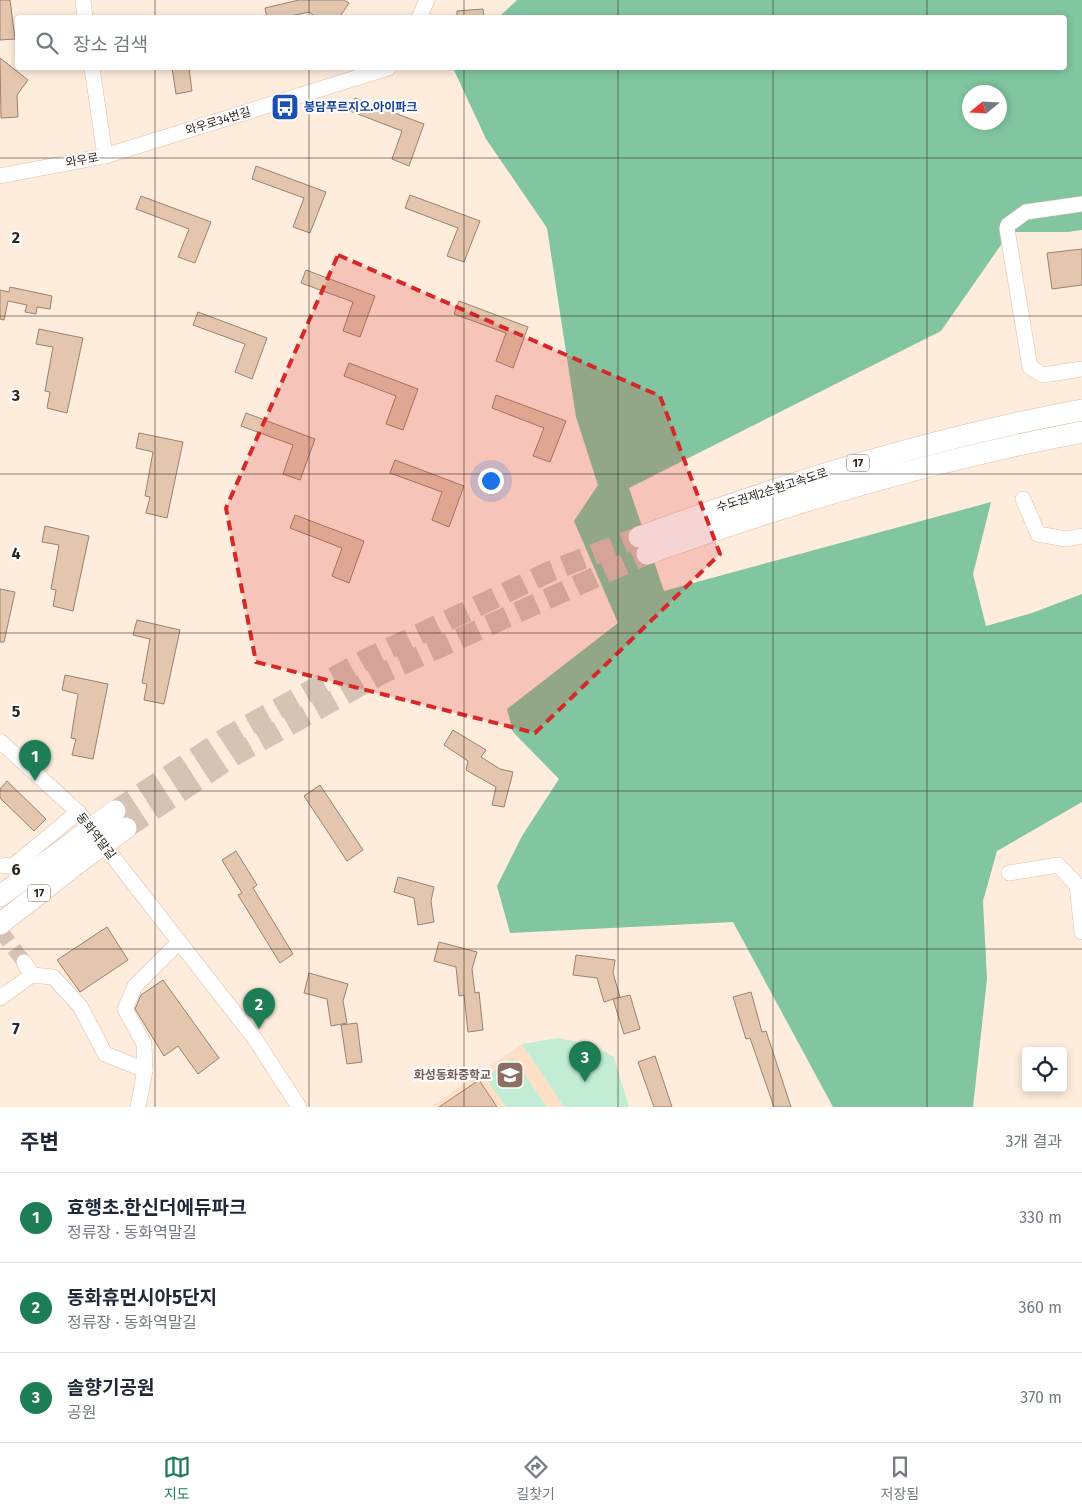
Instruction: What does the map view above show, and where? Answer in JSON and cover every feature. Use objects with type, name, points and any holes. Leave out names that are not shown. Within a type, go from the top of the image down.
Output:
[{"type":"highway","name":"수도권제2순환고속도로","points":[[1082,410],[902,450],[831,470],[761,493],[643,545],[761,515],[982,453],[1082,432]]},
{"type":"highway","name":"17","points":[[0,896],[73,854],[120,820]]},
{"type":"highway","name":"17","points":[[0,924],[73,854]]},
{"type":"street","points":[[82,0],[84,15]]},
{"type":"street","points":[[420,15],[427,0]]},
{"type":"street","name":"와우로","points":[[0,176],[105,156],[92,70]]},
{"type":"street","name":"와우로34번길","points":[[105,156],[382,70]]},
{"type":"street","points":[[1082,204],[1026,212],[1008,225],[1007,229],[1030,367],[1043,375],[1082,370]]},
{"type":"street","points":[[999,427],[1033,412],[1082,400]]},
{"type":"street","points":[[1023,499],[1038,534],[1066,539],[1082,536]]},
{"type":"street","name":"동화역말길","points":[[0,741],[78,812],[254,1039],[299,1107]]},
{"type":"street","points":[[0,866],[14,865],[78,812]]},
{"type":"street","points":[[1009,873],[1058,865],[1077,886],[1082,932]]},
{"type":"street","points":[[138,1107],[145,1070],[144,1044],[125,1009],[135,986],[180,942]]},
{"type":"street","points":[[0,998],[28,969],[53,977],[80,1006],[105,1054],[145,1070]]},
{"type":"highlighted area","points":[[338,255],[660,396],[720,554],[535,733],[256,662],[226,508]]},
{"type":"shaded area","name":"화성동화중학교","points":[[522,1044],[564,1107],[430,1107]]},
{"type":"green space","points":[[517,0],[1082,0],[1082,230],[1067,232],[1010,232],[941,331],[629,488],[664,591],[991,502],[973,574],[986,626],[1032,613],[1082,594],[1082,802],[997,851],[983,901],[987,979],[973,1107],[833,1107],[733,922],[510,933],[497,886],[522,836],[559,779],[513,732],[507,709],[618,623],[574,521],[598,485],[576,417],[547,228],[486,139],[454,70],[1067,70],[1067,15],[501,15]]},
{"type":"green space","points":[[558,1038],[592,1045],[614,1057],[629,1107],[564,1107],[522,1044]]},
{"type":"green space","points":[[513,1058],[547,1107],[506,1107],[485,1077]]},
{"type":"building","points":[[0,0],[10,0],[15,39],[0,40]]},
{"type":"building","points":[[299,0],[344,0],[349,3],[341,15],[313,15],[309,12],[296,15],[266,15],[265,8]]},
{"type":"building","points":[[483,9],[484,15],[457,15],[457,11]]},
{"type":"building","points":[[0,58],[28,80],[17,95],[18,117],[1,118]]},
{"type":"building","points":[[172,70],[189,70],[192,91],[176,94]]},
{"type":"building","points":[[355,98],[424,124],[409,166],[392,159],[402,131],[350,111]]},
{"type":"building","points":[[256,166],[326,192],[310,233],[293,227],[304,198],[252,179]]},
{"type":"building","points":[[410,195],[480,221],[464,262],[447,256],[458,228],[405,208]]},
{"type":"building","points":[[141,196],[211,222],[195,263],[178,257],[189,229],[136,209]]},
{"type":"building","points":[[1082,249],[1082,285],[1052,289],[1047,253]]},
{"type":"building","points":[[306,270],[375,296],[360,337],[343,331],[353,302],[301,283]]},
{"type":"building","points":[[10,287],[52,296],[50,309],[37,307],[36,314],[25,312],[27,305],[8,301],[4,320],[0,319],[0,290],[9,292]]},
{"type":"building","points":[[459,301],[528,327],[513,368],[496,361],[506,333],[454,314]]},
{"type":"building","points":[[198,312],[267,338],[252,379],[235,372],[245,344],[193,325]]},
{"type":"building","points":[[39,329],[83,338],[67,413],[47,408],[50,392],[45,391],[53,347],[36,344]]},
{"type":"building","points":[[349,363],[418,389],[403,430],[386,424],[396,396],[344,376]]},
{"type":"building","points":[[496,395],[566,421],[550,462],[533,456],[544,428],[492,408]]},
{"type":"building","points":[[246,413],[315,439],[300,480],[283,474],[293,445],[241,426]]},
{"type":"building","points":[[139,433],[183,442],[167,518],[146,513],[150,497],[145,496],[153,452],[136,448]]},
{"type":"building","points":[[395,460],[464,486],[449,527],[432,520],[442,492],[390,473]]},
{"type":"building","points":[[295,515],[364,541],[349,583],[332,576],[342,548],[290,528]]},
{"type":"building","points":[[45,526],[89,536],[73,611],[53,606],[56,590],[51,589],[59,545],[42,542]]},
{"type":"building","points":[[0,589],[15,592],[4,642],[0,642]]},
{"type":"building","points":[[137,620],[180,630],[164,704],[144,700],[147,684],[142,683],[150,639],[133,635]]},
{"type":"building","points":[[65,675],[108,684],[93,759],[72,755],[76,739],[71,738],[78,694],[62,690]]},
{"type":"building","points":[[453,730],[486,750],[481,757],[500,769],[513,772],[504,807],[492,805],[496,787],[466,770],[468,761],[444,745]]},
{"type":"building","points":[[7,781],[46,819],[34,831],[0,798],[0,789]]},
{"type":"building","points":[[320,785],[363,850],[347,861],[304,796]]},
{"type":"building","points":[[236,851],[257,885],[253,888],[293,954],[280,963],[238,895],[242,893],[222,860]]},
{"type":"building","points":[[398,877],[434,887],[431,901],[434,922],[418,925],[414,898],[394,892]]},
{"type":"building","points":[[107,927],[128,960],[80,992],[57,960]]},
{"type":"building","points":[[439,942],[477,952],[472,969],[475,993],[479,992],[483,1030],[468,1032],[464,995],[459,996],[456,967],[434,961]]},
{"type":"building","points":[[576,955],[615,960],[613,973],[620,997],[604,1002],[597,978],[573,975]]},
{"type":"building","points":[[309,973],[348,984],[343,1001],[347,1023],[331,1026],[327,999],[304,993]]},
{"type":"building","points":[[163,980],[219,1058],[198,1074],[178,1046],[164,1056],[135,1009],[141,995]]},
{"type":"building","points":[[751,992],[762,1032],[766,1031],[791,1107],[774,1107],[750,1038],[746,1039],[733,997]]},
{"type":"building","points":[[630,995],[640,1029],[624,1034],[613,999]]},
{"type":"building","points":[[357,1023],[362,1062],[347,1064],[341,1025]]},
{"type":"building","points":[[655,1056],[672,1107],[654,1107],[638,1062]]},
{"type":"building","points":[[479,1080],[497,1107],[439,1107]]},
{"type":"tunnel","points":[[115,811],[227,737],[367,659],[551,571],[639,537]]},
{"type":"tunnel","points":[[126,828],[235,755],[385,672],[647,554]]},
{"type":"tunnel","points":[[0,930],[24,962]]},
{"type":"place","name":"봉담푸르지오.아이파크","points":[[285,107]]},
{"type":"place","name":"효행초.한신더에듀파크","points":[[35,781]]},
{"type":"place","name":"동화휴먼시아5단지","points":[[259,1029]]},
{"type":"place","name":"화성동화중학교","points":[[510,1075]]},
{"type":"place","name":"솔향기공원","points":[[585,1082]]}]
